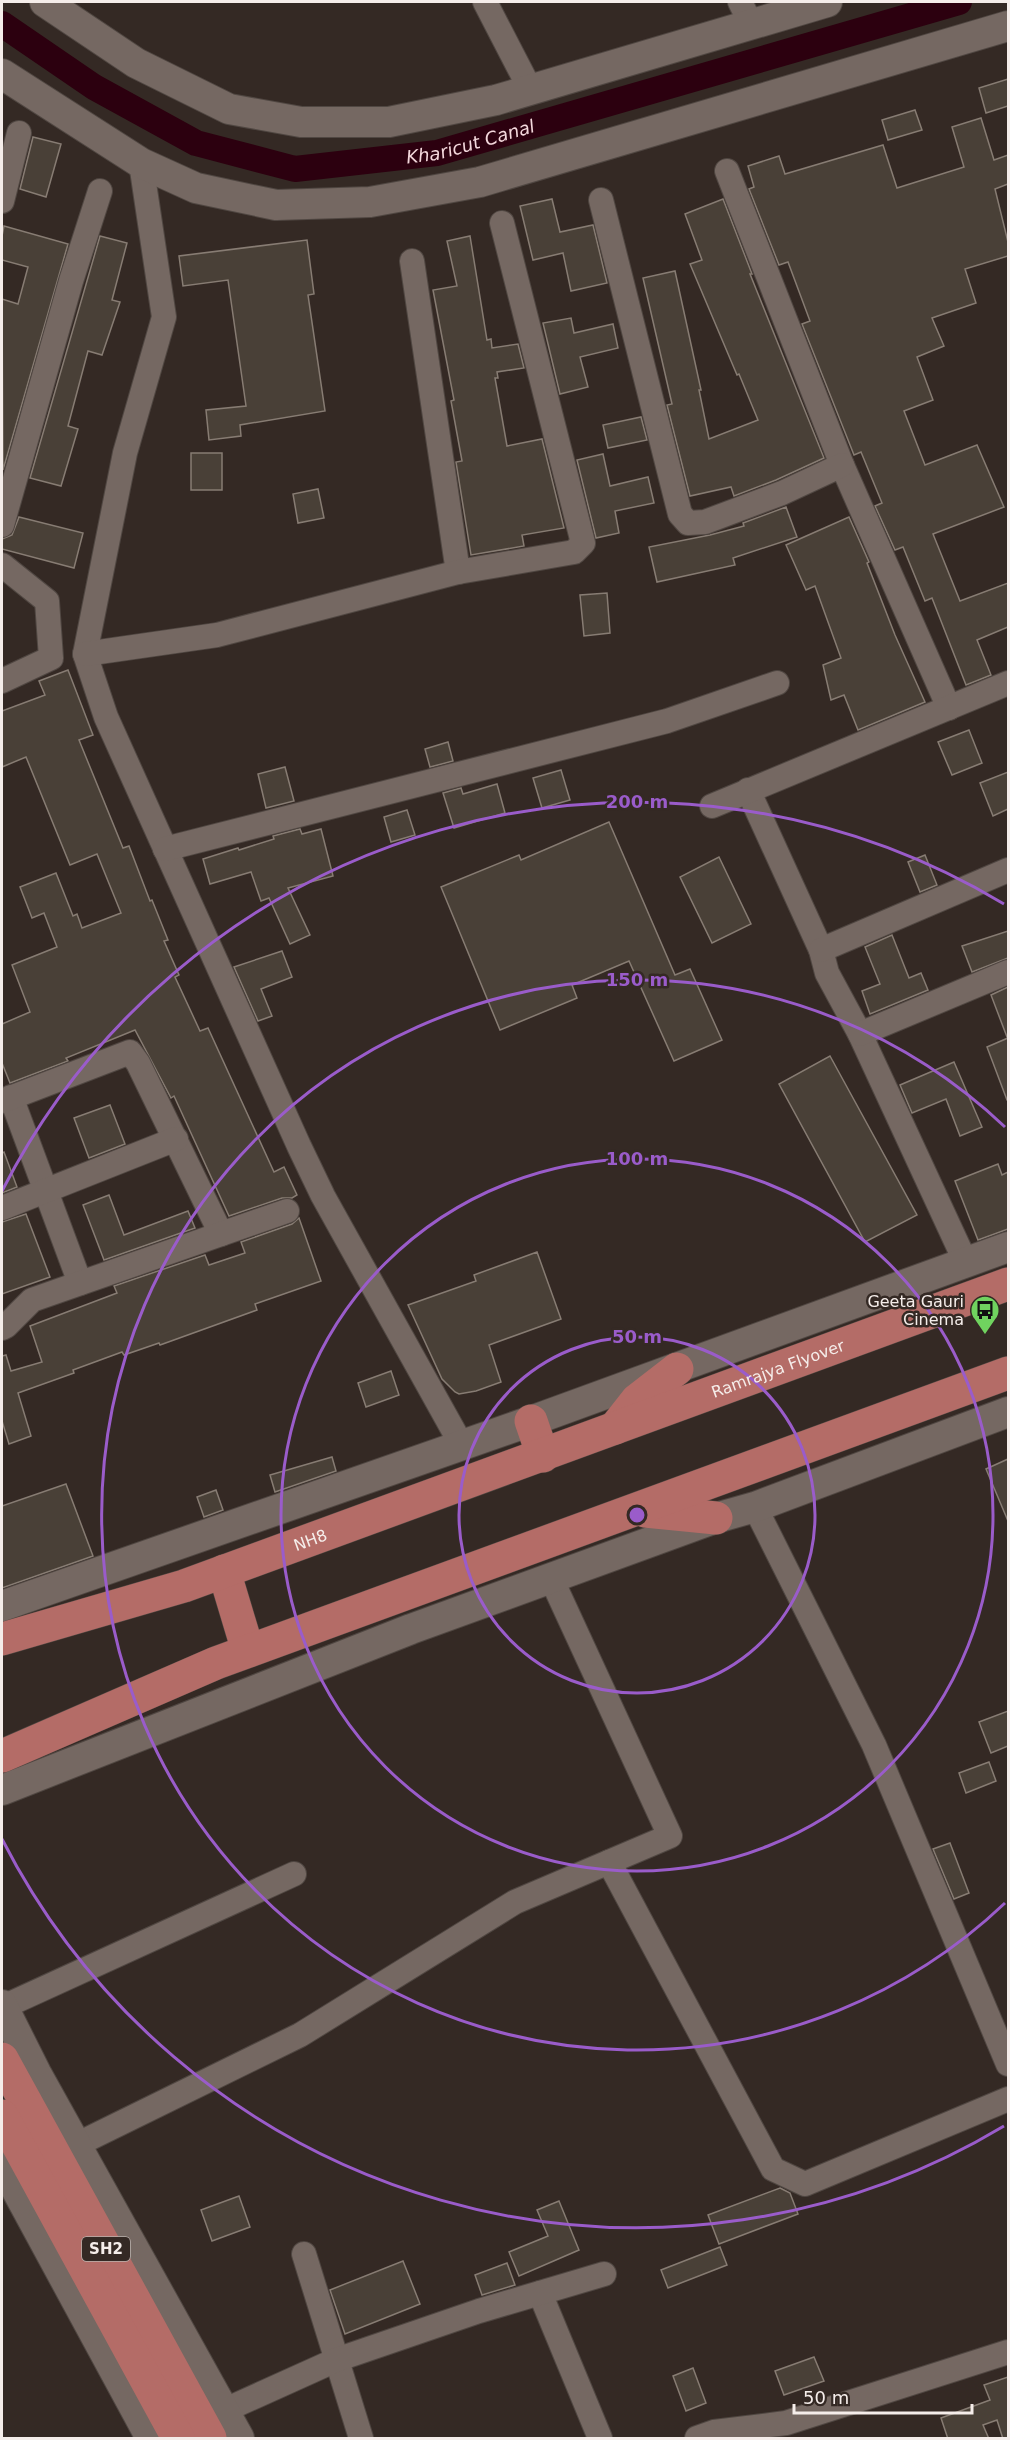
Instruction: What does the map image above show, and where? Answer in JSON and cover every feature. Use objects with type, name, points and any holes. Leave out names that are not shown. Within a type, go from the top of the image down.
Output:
[{"type":"main road","name":"Ramrajya Flyover","points":[[614,1430],[1008,1284]]},
{"type":"main road","points":[[614,1430],[637,1400],[677,1369]]},
{"type":"main road","points":[[2,1756],[140,1695],[248,1651],[1008,1373]]},
{"type":"main road","points":[[531,1421],[543,1456]]},
{"type":"main road","name":"NH8","points":[[2,1639],[184,1586],[614,1430]]},
{"type":"main road","points":[[634,1510],[716,1518]]},
{"type":"main road","points":[[224,1571],[248,1651]]},
{"type":"main road","name":"SH2","points":[[2,2059],[217,2425]]},
{"type":"main road","name":"SH2","points":[[2,2116],[178,2439]]},
{"type":"street","points":[[45,2],[136,63],[229,109],[301,122],[389,123],[496,100],[530,90],[746,13],[827,2]]},
{"type":"street","points":[[485,2],[530,90]]},
{"type":"street","points":[[2,74],[141,163],[196,188],[276,205],[370,202],[480,182],[1008,26]]},
{"type":"street","points":[[2,201],[19,133]]},
{"type":"street","points":[[141,163],[164,317],[125,453],[85,654],[106,717],[318,1186],[461,1444]]},
{"type":"street","points":[[727,171],[842,465],[950,708]]},
{"type":"street","points":[[2,525],[68,292],[100,191]]},
{"type":"street","points":[[601,200],[680,514],[688,523],[705,522],[716,518],[782,493],[842,465]]},
{"type":"street","points":[[85,654],[217,635],[458,573],[574,552],[583,543],[502,223]]},
{"type":"street","points":[[412,261],[458,573]]},
{"type":"street","points":[[2,565],[48,600],[51,658],[2,681]]},
{"type":"street","points":[[165,849],[667,721],[777,682]]},
{"type":"street","points":[[712,806],[1008,683]]},
{"type":"street","points":[[748,790],[821,950],[827,973],[860,1034],[966,1263]]},
{"type":"street","points":[[821,950],[1008,870]]},
{"type":"street","points":[[860,1034],[1008,972]]},
{"type":"street","points":[[80,1283],[46,1191],[6,1099],[117,1055],[130,1052],[138,1063],[221,1234]]},
{"type":"street","points":[[2,1208],[176,1139]]},
{"type":"street","points":[[2,1328],[32,1300],[287,1211]]},
{"type":"street","points":[[2,1606],[677,1369],[1008,1247]]},
{"type":"street","points":[[2,1790],[411,1629],[716,1518],[755,1507],[1008,1412]]},
{"type":"street","points":[[755,1507],[874,1745],[1008,2064]]},
{"type":"street","points":[[76,2145],[300,2035],[516,1902],[670,1836],[551,1578]]},
{"type":"street","points":[[609,1862],[773,2169],[805,2184],[1008,2099]]},
{"type":"street","points":[[239,2439],[217,2425],[76,2145],[2,2006],[294,1874]]},
{"type":"street","points":[[2,2163],[151,2439]]},
{"type":"street","points":[[304,2254],[361,2439]]},
{"type":"street","points":[[217,2425],[336,2360],[604,2274]]},
{"type":"street","points":[[540,2293],[600,2439]]},
{"type":"street","points":[[696,2439],[714,2432],[741,2434],[786,2423],[1008,2352]]},
{"type":"building","points":[[1008,79],[1008,106],[986,113],[979,88]]},
{"type":"building","points":[[915,110],[922,130],[888,140],[882,120]]},
{"type":"building","points":[[981,118],[994,160],[1008,155],[1008,184],[995,189],[1008,242],[1008,256],[965,269],[976,303],[932,318],[944,346],[917,357],[933,400],[904,411],[925,465],[977,445],[1004,507],[933,534],[960,601],[1008,583],[1008,627],[977,640],[991,675],[966,685],[932,598],[925,601],[903,547],[895,550],[875,506],[882,503],[861,452],[854,455],[802,324],[810,321],[788,262],[779,265],[749,189],[754,187],[748,166],[779,156],[785,174],[883,145],[897,188],[964,167],[952,127]]},
{"type":"building","points":[[33,137],[61,144],[46,197],[20,189]]},
{"type":"building","points":[[552,199],[560,232],[593,225],[607,283],[571,291],[563,253],[533,260],[520,206]]},
{"type":"building","points":[[723,199],[752,274],[750,274],[824,458],[734,496],[731,487],[690,496],[667,405],[672,404],[643,278],[675,271],[701,390],[699,390],[709,439],[758,420],[690,264],[702,260],[685,214]]},
{"type":"building","points":[[4,226],[68,244],[3,470],[2,299],[18,304],[28,267],[2,260]]},
{"type":"building","points":[[100,236],[127,243],[112,300],[120,302],[102,355],[88,351],[68,426],[78,429],[61,486],[30,478]]},
{"type":"building","points":[[470,236],[487,340],[491,339],[492,348],[518,344],[524,368],[497,372],[498,378],[495,378],[507,446],[542,439],[564,528],[522,535],[524,546],[471,555],[456,462],[462,461],[451,401],[454,400],[433,290],[457,286],[447,241]]},
{"type":"building","points":[[307,240],[314,294],[308,295],[325,411],[240,425],[241,436],[209,440],[206,410],[246,406],[228,280],[183,286],[179,256]]},
{"type":"building","points":[[571,318],[574,333],[613,324],[618,348],[580,357],[588,387],[560,394],[543,323]]},
{"type":"building","points":[[641,417],[647,440],[608,448],[603,425]]},
{"type":"building","points":[[191,453],[222,453],[222,490],[191,490]]},
{"type":"building","points":[[603,454],[610,486],[648,477],[654,503],[615,511],[619,533],[596,538],[577,460]]},
{"type":"building","points":[[318,489],[324,518],[298,523],[293,494]]},
{"type":"building","points":[[786,507],[797,537],[733,558],[735,565],[657,582],[649,547],[744,526],[743,523]]},
{"type":"building","points":[[19,517],[83,533],[74,568],[2,549],[2,539],[12,535]]},
{"type":"building","points":[[849,517],[869,562],[867,563],[895,635],[925,702],[858,730],[844,695],[831,700],[823,665],[841,658],[815,586],[806,590],[786,545]]},
{"type":"building","points":[[607,593],[610,633],[584,636],[580,595]]},
{"type":"building","points":[[68,670],[93,735],[79,740],[123,848],[129,846],[150,901],[152,900],[168,940],[164,941],[179,975],[175,977],[200,1031],[208,1028],[274,1172],[284,1167],[297,1195],[292,1198],[282,1198],[229,1216],[174,1096],[171,1098],[135,1030],[66,1058],[68,1061],[10,1083],[2,1063],[2,1024],[30,1012],[12,965],[57,947],[44,913],[32,918],[20,887],[56,873],[73,916],[77,914],[82,928],[121,913],[97,854],[70,865],[26,757],[2,767],[2,711],[45,695],[39,681]]},
{"type":"building","points":[[969,730],[982,763],[952,775],[938,742]]},
{"type":"building","points":[[448,742],[453,761],[430,767],[425,749]]},
{"type":"building","points":[[285,767],[294,801],[266,808],[258,774]]},
{"type":"building","points":[[561,770],[570,800],[542,808],[533,778]]},
{"type":"building","points":[[1008,772],[1008,809],[993,816],[980,783]]},
{"type":"building","points":[[497,784],[505,813],[454,828],[443,793],[461,788],[463,794]]},
{"type":"building","points":[[407,810],[415,835],[391,842],[384,817]]},
{"type":"building","points":[[609,822],[675,975],[690,969],[722,1040],[674,1061],[629,961],[572,985],[577,998],[500,1030],[441,887],[519,855],[521,860]]},
{"type":"building","points":[[300,829],[302,834],[321,829],[333,876],[288,888],[310,935],[290,944],[269,898],[261,901],[251,872],[210,884],[203,859],[238,848],[239,850],[274,839],[273,836]]},
{"type":"building","points":[[925,855],[937,885],[920,892],[908,862]]},
{"type":"building","points":[[719,857],[751,924],[712,943],[680,877]]},
{"type":"building","points":[[1008,931],[1008,958],[972,972],[962,946]]},
{"type":"building","points":[[892,935],[909,978],[921,973],[928,990],[870,1014],[862,991],[880,984],[865,947]]},
{"type":"building","points":[[282,951],[292,977],[261,989],[272,1016],[258,1021],[234,967]]},
{"type":"building","points":[[1008,987],[1008,1037],[1007,1037],[991,995]]},
{"type":"building","points":[[1008,1038],[1008,1100],[1007,1100],[987,1047]]},
{"type":"building","points":[[830,1056],[917,1215],[865,1242],[779,1084]]},
{"type":"building","points":[[954,1062],[982,1127],[960,1136],[946,1099],[912,1113],[900,1085]]},
{"type":"building","points":[[110,1105],[125,1144],[89,1158],[74,1118]]},
{"type":"building","points":[[4,1152],[17,1187],[2,1193],[2,1153]]},
{"type":"building","points":[[998,1164],[1002,1175],[1008,1172],[1008,1229],[978,1240],[955,1181]]},
{"type":"building","points":[[109,1195],[124,1235],[188,1211],[195,1228],[104,1260],[83,1205]]},
{"type":"building","points":[[26,1214],[50,1277],[2,1294],[2,1222]]},
{"type":"building","points":[[299,1218],[321,1281],[255,1304],[257,1310],[160,1345],[159,1343],[124,1355],[122,1352],[73,1370],[74,1373],[18,1393],[31,1436],[9,1444],[2,1421],[2,1356],[6,1355],[11,1371],[42,1362],[30,1326],[117,1293],[114,1286],[205,1255],[209,1265],[245,1253],[241,1242],[292,1224]]},
{"type":"building","points":[[537,1252],[561,1319],[489,1345],[501,1382],[476,1391],[459,1394],[455,1392],[442,1379],[408,1305],[476,1281],[474,1275]]},
{"type":"building","points":[[391,1371],[399,1395],[366,1407],[358,1383]]},
{"type":"building","points":[[332,1457],[336,1471],[275,1492],[270,1475]]},
{"type":"building","points":[[1008,1459],[1008,1521],[986,1469]]},
{"type":"building","points":[[66,1484],[93,1556],[2,1588],[2,1506]]},
{"type":"building","points":[[216,1490],[223,1510],[204,1517],[197,1497]]},
{"type":"building","points":[[1008,1711],[1008,1746],[991,1753],[979,1722]]},
{"type":"building","points":[[989,1762],[996,1781],[966,1793],[959,1773]]},
{"type":"building","points":[[950,1843],[969,1893],[954,1899],[933,1849]]},
{"type":"building","points":[[780,2188],[790,2193],[798,2214],[719,2244],[708,2215]]},
{"type":"building","points":[[239,2196],[250,2227],[212,2241],[201,2210]]},
{"type":"building","points":[[559,2201],[579,2250],[519,2276],[509,2252],[548,2236],[537,2210]]},
{"type":"building","points":[[720,2247],[727,2265],[668,2288],[661,2270]]},
{"type":"building","points":[[403,2261],[420,2304],[345,2334],[330,2290]]},
{"type":"building","points":[[507,2263],[515,2285],[482,2295],[475,2275]]},
{"type":"building","points":[[814,2357],[824,2381],[784,2395],[775,2371]]},
{"type":"building","points":[[693,2368],[706,2403],[686,2411],[673,2376]]},
{"type":"building","points":[[1008,2377],[1008,2439],[1003,2439],[997,2420],[983,2425],[989,2439],[948,2439],[941,2418],[990,2400],[984,2385]]},
{"type":"waterway","name":"Kharicut Canal","points":[[2,24],[94,87],[196,143],[295,169],[437,153],[959,2]]},
{"type":"place","name":"Geeta Gauri Cinema","points":[[985,1336]]}]
